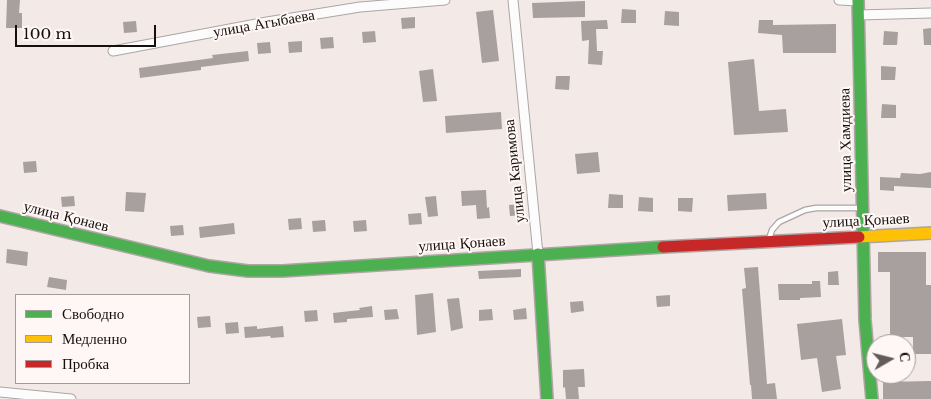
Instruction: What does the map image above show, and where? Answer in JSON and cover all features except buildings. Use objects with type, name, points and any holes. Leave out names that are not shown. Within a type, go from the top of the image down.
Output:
[{"type":"main road","name":"улица Хамдиева","points":[[858,1],[865,320],[872,399]]},
{"type":"main road","name":"улица Қонаев","points":[[0,216],[147,252],[209,266],[248,272],[931,233]]},
{"type":"main road","name":"улица Каримова","points":[[538,254],[547,399]]},
{"type":"street","name":"улица Агыбаева","points":[[113,51],[267,22],[360,7],[445,0]]},
{"type":"street","name":"улица Каримова","points":[[513,0],[538,254]]},
{"type":"street","points":[[839,0],[858,1]]},
{"type":"street","points":[[858,15],[931,13]]},
{"type":"street","points":[[0,392],[72,398]]},
{"type":"lane","points":[[768,242],[772,230],[779,222],[795,214],[816,208],[862,208]]},
{"type":"traffic: fast","points":[[858,0],[865,320],[872,399]]},
{"type":"traffic: fast","points":[[0,216],[209,266],[248,271],[282,271],[663,247]]},
{"type":"traffic: fast","points":[[538,254],[547,399]]},
{"type":"traffic: slow","points":[[859,237],[931,233]]},
{"type":"traffic: jam","points":[[663,247],[859,237]]}]
